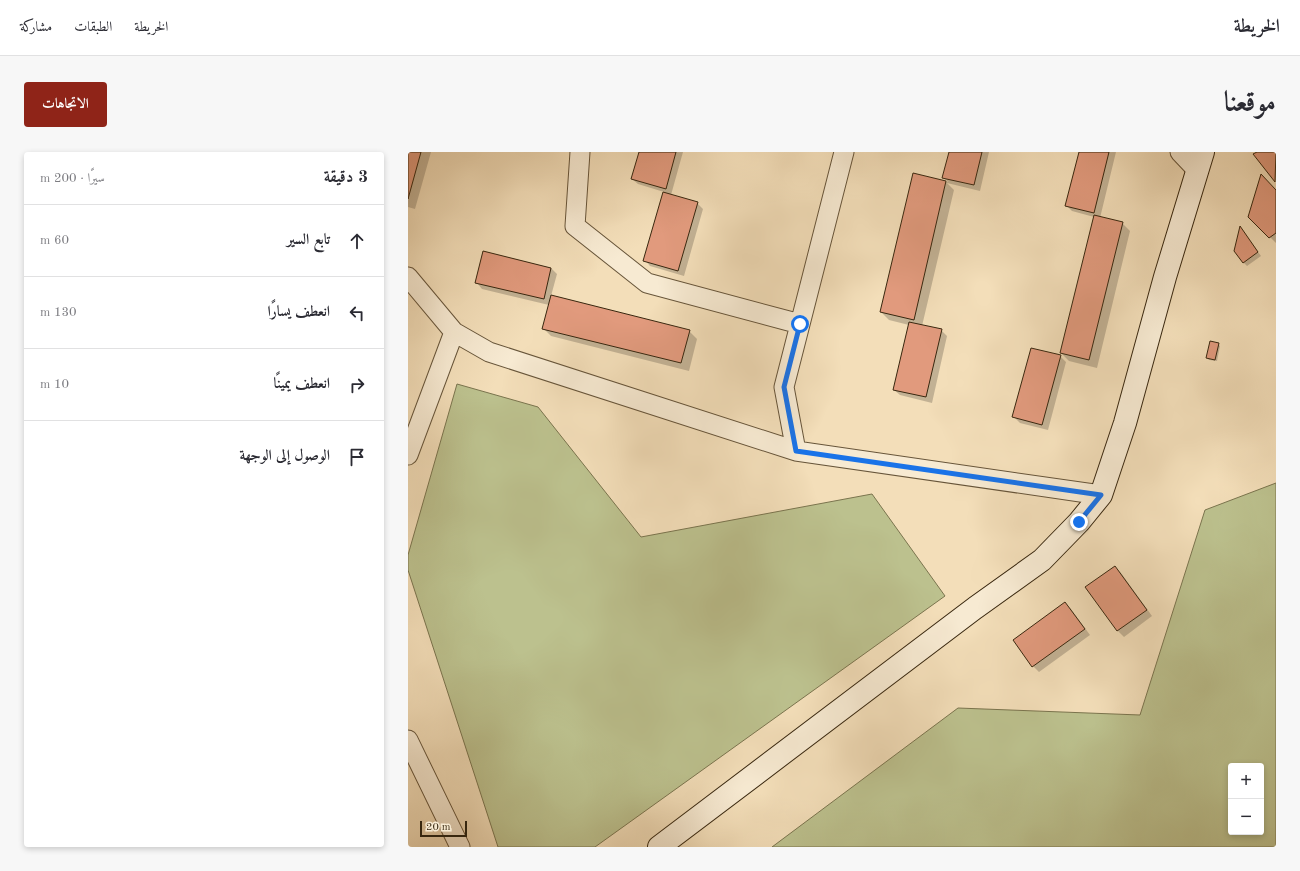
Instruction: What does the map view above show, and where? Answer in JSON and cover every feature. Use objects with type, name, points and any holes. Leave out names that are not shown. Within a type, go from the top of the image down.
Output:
[{"type":"main road","points":[[659,847],[975,608],[1042,560],[1079,522],[1101,495],[1125,423],[1165,277],[1200,162]]},
{"type":"street","points":[[580,152],[575,226],[647,283],[800,324]]},
{"type":"street","points":[[796,451],[784,387],[844,152]]},
{"type":"street","points":[[1180,152],[1200,162]]},
{"type":"street","points":[[408,277],[454,332],[489,352],[796,451],[1101,495]]},
{"type":"street","points":[[408,455],[454,332]]},
{"type":"street","points":[[408,740],[460,847]]},
{"type":"green space","points":[[457,384],[538,407],[641,537],[872,494],[945,596],[595,847],[498,847],[408,570],[408,555]]},
{"type":"green space","points":[[1276,483],[1276,847],[772,847],[958,708],[1140,715],[1205,510]]},
{"type":"building","points":[[408,152],[421,152],[408,199]]},
{"type":"building","points":[[639,152],[676,152],[666,189],[631,179]]},
{"type":"building","points":[[949,152],[982,152],[974,185],[942,178]]},
{"type":"building","points":[[1079,152],[1109,152],[1094,213],[1065,206]]},
{"type":"building","points":[[1257,152],[1276,152],[1275,182],[1253,154]]},
{"type":"building","points":[[913,173],[946,181],[914,320],[880,312]]},
{"type":"building","points":[[1261,174],[1276,190],[1276,233],[1269,238],[1248,217]]},
{"type":"building","points":[[663,192],[698,202],[678,271],[643,261]]},
{"type":"building","points":[[1094,215],[1123,222],[1089,360],[1060,353]]},
{"type":"building","points":[[1240,226],[1258,252],[1243,263],[1234,251]]},
{"type":"building","points":[[483,251],[551,268],[544,299],[475,283]]},
{"type":"building","points":[[551,295],[690,330],[681,363],[542,329]]},
{"type":"building","points":[[909,322],[942,329],[926,397],[893,390]]},
{"type":"building","points":[[1210,341],[1219,343],[1215,360],[1206,358]]},
{"type":"building","points":[[1031,348],[1061,355],[1042,425],[1012,417]]},
{"type":"building","points":[[1115,566],[1147,610],[1117,631],[1085,587]]},
{"type":"building","points":[[1065,602],[1085,629],[1032,667],[1013,640]]},
{"type":"route","points":[[800,324],[784,387],[796,451],[1101,495],[1079,522]]}]
